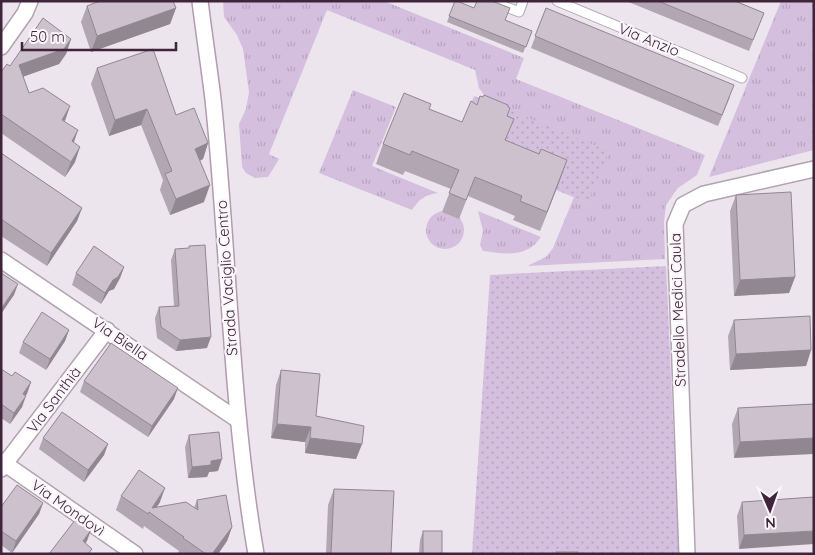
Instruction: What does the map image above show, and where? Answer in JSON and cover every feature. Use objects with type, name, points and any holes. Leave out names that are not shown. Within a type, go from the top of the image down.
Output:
[{"type":"street","points":[[1,47],[25,13],[30,1]]},
{"type":"street","name":"Strada Vaciglio Centro","points":[[200,1],[213,99],[238,420],[247,503],[256,554]]},
{"type":"street","name":"Stradello Medici Caula","points":[[687,554],[674,224],[683,205],[704,194],[814,169]]},
{"type":"street","name":"Via Biella","points":[[1,260],[238,420]]},
{"type":"street","name":"Via Santhià","points":[[2,465],[106,330]]},
{"type":"street","name":"Via Mondovì","points":[[2,465],[127,551]]},
{"type":"lane","points":[[492,1],[519,12],[523,1]]},
{"type":"lane","name":"Via Anzio","points":[[556,1],[742,78]]},
{"type":"green space","points":[[223,1],[384,1],[524,58],[516,79],[705,155],[697,175],[678,188],[666,205],[664,222],[665,259],[527,266],[546,257],[553,248],[574,197],[588,203],[489,102],[479,88],[475,70],[327,10],[269,154],[279,159],[268,177],[255,178],[246,173],[242,167],[239,124],[246,109],[249,92],[243,49],[237,35],[224,17]]},
{"type":"green space","points":[[781,1],[814,1],[814,150],[709,177]]},
{"type":"green space","points":[[353,90],[396,107],[372,166],[438,193],[423,198],[412,210],[319,173]]},
{"type":"green space","points":[[474,96],[609,151],[588,203],[556,190],[560,179],[464,121]]},
{"type":"green space","points":[[445,211],[458,217],[464,230],[458,243],[445,249],[432,243],[426,230],[432,217]]},
{"type":"green space","points":[[478,211],[541,237],[529,248],[515,253],[483,251],[480,245],[483,231]]},
{"type":"green space","points":[[666,266],[679,554],[472,554],[490,275]]},
{"type":"building","points":[[100,1],[173,1],[176,8],[97,36],[87,6]]},
{"type":"building","points":[[455,1],[474,8],[477,1],[492,1],[510,8],[505,20],[532,31],[526,47],[449,16]]},
{"type":"building","points":[[658,1],[735,1],[764,13],[753,40]]},
{"type":"building","points":[[546,8],[734,85],[722,115],[535,36]]},
{"type":"building","points":[[43,18],[71,39],[64,49],[19,65],[29,93],[43,88],[70,106],[62,120],[78,130],[72,141],[80,147],[71,162],[1,114],[1,72],[7,64],[10,66]]},
{"type":"building","points":[[153,49],[176,115],[194,108],[208,143],[195,149],[210,185],[176,199],[165,174],[172,171],[147,109],[115,120],[97,68]]},
{"type":"building","points":[[404,93],[431,104],[429,109],[462,122],[471,101],[477,105],[480,96],[483,97],[484,95],[508,105],[510,108],[507,116],[514,119],[505,140],[539,154],[541,149],[567,160],[547,212],[520,201],[522,196],[475,177],[466,200],[449,193],[459,170],[412,151],[410,155],[383,144]]},
{"type":"building","points":[[1,153],[82,208],[51,253],[1,219]]},
{"type":"building","points":[[791,192],[795,277],[740,280],[736,195]]},
{"type":"building","points":[[205,245],[211,337],[180,340],[161,327],[159,307],[179,306],[175,249]]},
{"type":"building","points":[[94,246],[124,267],[105,293],[76,273]]},
{"type":"building","points":[[1,273],[18,284],[1,309]]},
{"type":"building","points":[[42,312],[69,330],[50,359],[23,342]]},
{"type":"building","points":[[810,316],[811,350],[736,354],[734,320]]},
{"type":"building","points":[[111,343],[178,388],[152,426],[84,381]]},
{"type":"building","points":[[1,369],[12,376],[15,372],[31,382],[23,394],[26,396],[14,413],[1,404]]},
{"type":"building","points":[[281,370],[320,374],[316,416],[364,426],[362,444],[310,438],[311,427],[277,424]]},
{"type":"building","points":[[814,404],[814,438],[740,442],[738,408]]},
{"type":"building","points":[[62,412],[108,444],[88,470],[43,438]]},
{"type":"building","points":[[219,432],[222,459],[211,461],[211,465],[192,467],[189,435]]},
{"type":"building","points":[[139,470],[165,488],[152,508],[186,502],[198,510],[197,500],[226,495],[232,527],[212,554],[206,554],[149,512],[148,514],[121,496]]},
{"type":"building","points":[[17,485],[43,503],[16,541],[1,531],[1,507]]},
{"type":"building","points":[[334,489],[394,491],[391,554],[331,554]]},
{"type":"building","points":[[814,497],[814,531],[744,535],[742,502]]},
{"type":"building","points":[[75,520],[91,530],[83,541],[92,549],[88,554],[49,554]]},
{"type":"building","points":[[423,531],[442,531],[442,554],[423,554]]},
{"type":"building","points":[[556,552],[578,552],[578,554],[556,554]]}]
